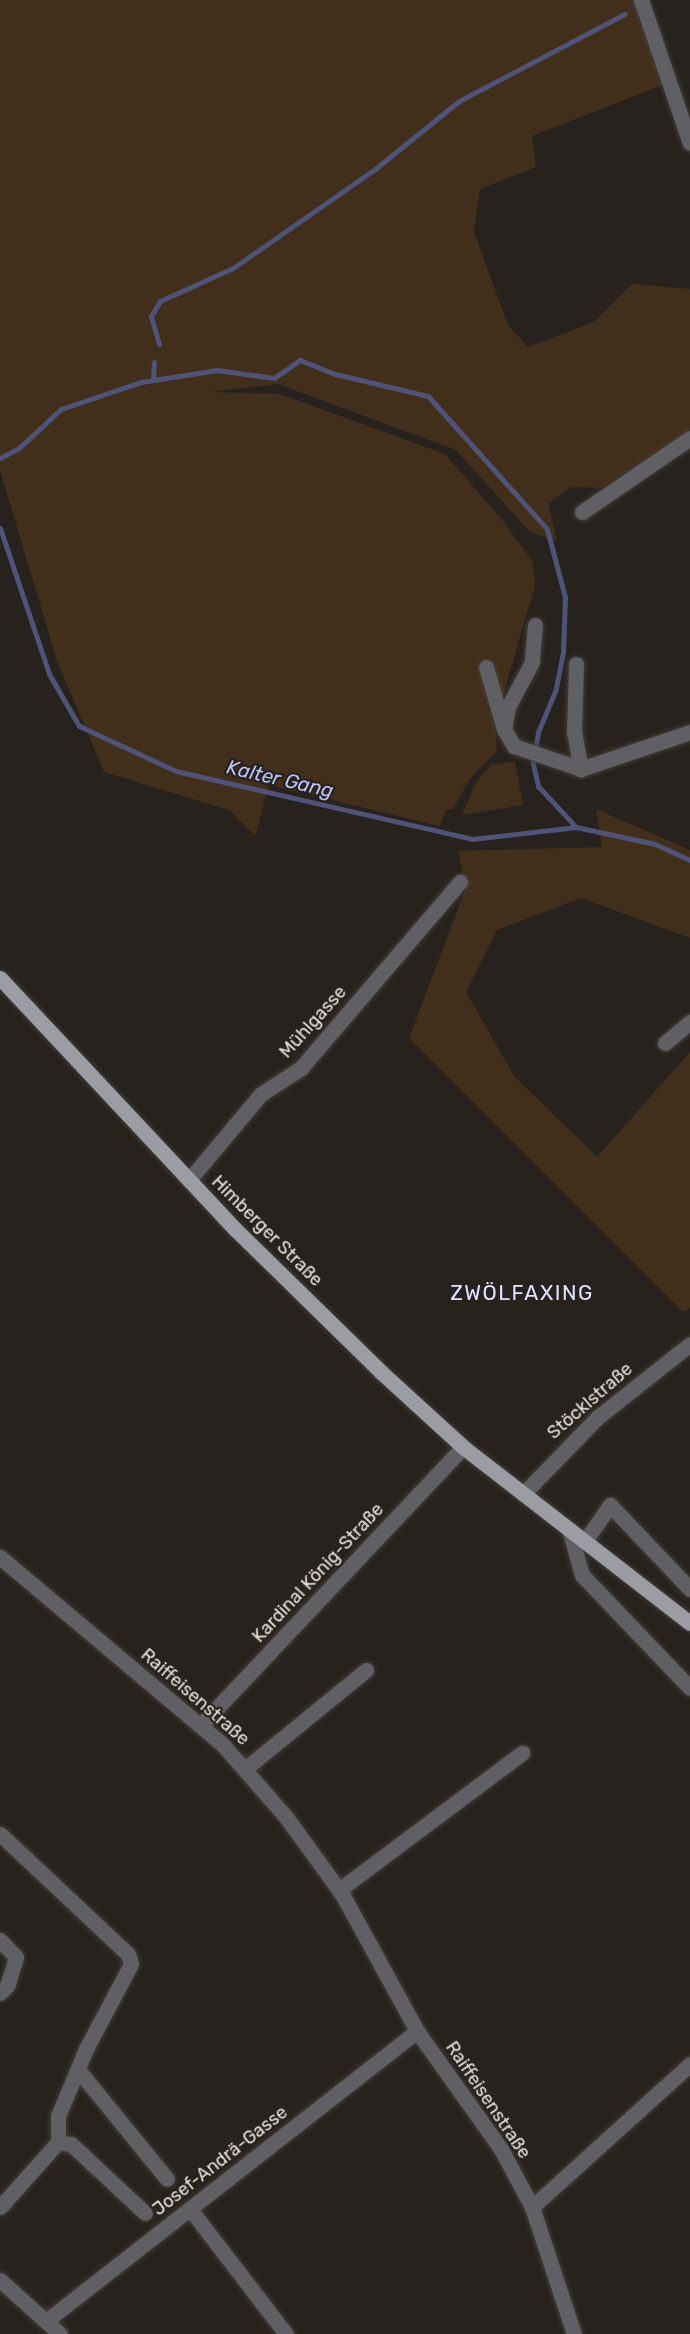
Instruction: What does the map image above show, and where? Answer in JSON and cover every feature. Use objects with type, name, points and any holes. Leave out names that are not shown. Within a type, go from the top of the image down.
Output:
[{"type":"main road","name":"Himberger Straße","points":[[0,978],[189,1180],[373,1364],[463,1447],[690,1623]]},
{"type":"street","points":[[641,0],[690,143]]},
{"type":"street","points":[[582,513],[690,438]]},
{"type":"street","points":[[504,729],[508,707],[532,662],[535,625]]},
{"type":"street","points":[[576,664],[574,731],[581,768]]},
{"type":"street","points":[[486,667],[504,729],[514,746],[581,768],[690,732]]},
{"type":"street","name":"Mühlgasse","points":[[189,1180],[261,1094],[301,1068],[460,882]]},
{"type":"street","points":[[665,1043],[690,1022]]},
{"type":"street","name":"Stöcklstraße","points":[[523,1494],[598,1417],[690,1344]]},
{"type":"street","name":"Kardinal König-Straße","points":[[201,1725],[463,1447]]},
{"type":"street","points":[[585,1541],[610,1505],[690,1589]]},
{"type":"street","points":[[569,1529],[582,1575],[690,1688]]},
{"type":"street","name":"Raiffeisenstraße","points":[[0,1557],[201,1725],[246,1768],[339,1890],[417,2031],[501,2149],[532,2207],[574,2334]]},
{"type":"street","points":[[246,1768],[366,1670]]},
{"type":"street","points":[[339,1890],[522,1753]]},
{"type":"street","points":[[0,1834],[128,1954],[131,1964],[86,2049],[79,2071],[58,2116],[58,2142],[50,2156],[0,2207]]},
{"type":"street","points":[[0,1940],[16,1958],[7,1986],[0,1993]]},
{"type":"street","name":"Josef-Andrä-Gasse","points":[[46,2321],[417,2031]]},
{"type":"street","points":[[532,2207],[690,2064]]},
{"type":"street","points":[[79,2071],[167,2179]]},
{"type":"street","points":[[58,2142],[71,2144],[145,2213]]},
{"type":"street","points":[[190,2209],[286,2334]]},
{"type":"street","points":[[0,2280],[60,2334]]},
{"type":"shaded area","points":[[0,0],[635,0],[665,84],[532,136],[536,167],[480,189],[474,232],[508,325],[528,347],[594,322],[632,284],[690,289],[690,430],[602,488],[571,487],[548,503],[557,541],[530,532],[456,450],[278,384],[209,392],[280,394],[445,454],[503,521],[533,562],[535,585],[500,706],[487,707],[494,713],[497,751],[469,780],[453,809],[446,809],[440,826],[269,785],[255,836],[229,810],[104,772],[57,661],[0,470]]},
{"type":"shaded area","points":[[515,762],[523,805],[462,815],[476,782],[492,764]]},
{"type":"shaded area","points":[[596,809],[690,850],[690,938],[581,898],[497,930],[466,992],[514,1076],[597,1157],[690,1052],[690,1308],[683,1312],[409,1038],[466,888],[458,851],[602,847]]},
{"type":"waterway","points":[[159,344],[151,316],[160,301],[233,268],[375,169],[459,101],[625,14]]},
{"type":"waterway","points":[[0,458],[19,448],[61,409],[141,382],[217,370],[274,378],[300,360],[335,374],[428,396],[547,529],[565,597],[563,652],[556,689],[538,732],[533,764],[538,786],[576,827]]},
{"type":"waterway","points":[[153,380],[154,362]]},
{"type":"waterway","name":"Kalter Gang","points":[[0,528],[49,674],[79,726],[176,771],[472,839],[576,827],[655,844],[690,860]]},
{"type":"district","name":"ZWÖLFAXING","points":[[522,1293]]}]
